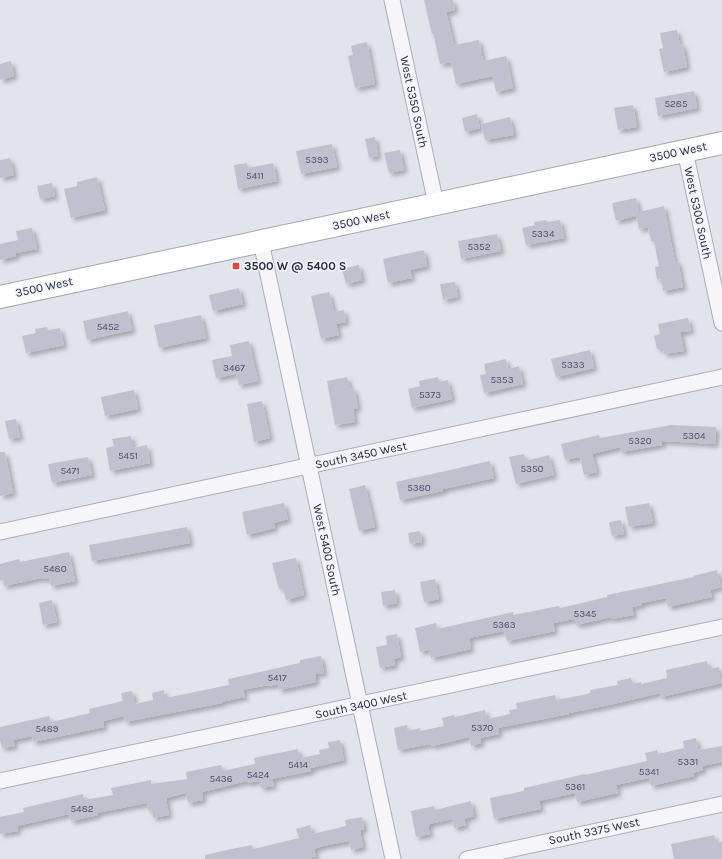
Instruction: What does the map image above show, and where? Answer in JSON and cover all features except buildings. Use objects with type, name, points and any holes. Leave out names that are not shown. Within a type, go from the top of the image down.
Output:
[{"type":"main road","name":"3500 West","points":[[0,296],[261,242],[722,143]]},
{"type":"street","name":"West 5350 South","points":[[392,0],[436,204]]},
{"type":"street","name":"West 5300 South","points":[[685,151],[722,323]]},
{"type":"street","name":"West 5400 South","points":[[261,242],[393,859]]},
{"type":"street","name":"South 3450 West","points":[[0,532],[722,377]]},
{"type":"street","name":"South 3400 West","points":[[0,781],[722,627]]},
{"type":"street","name":"South 3375 West","points":[[467,859],[722,804]]},
{"type":"place","name":"3500 W @ 5400 S","points":[[236,266]]}]
